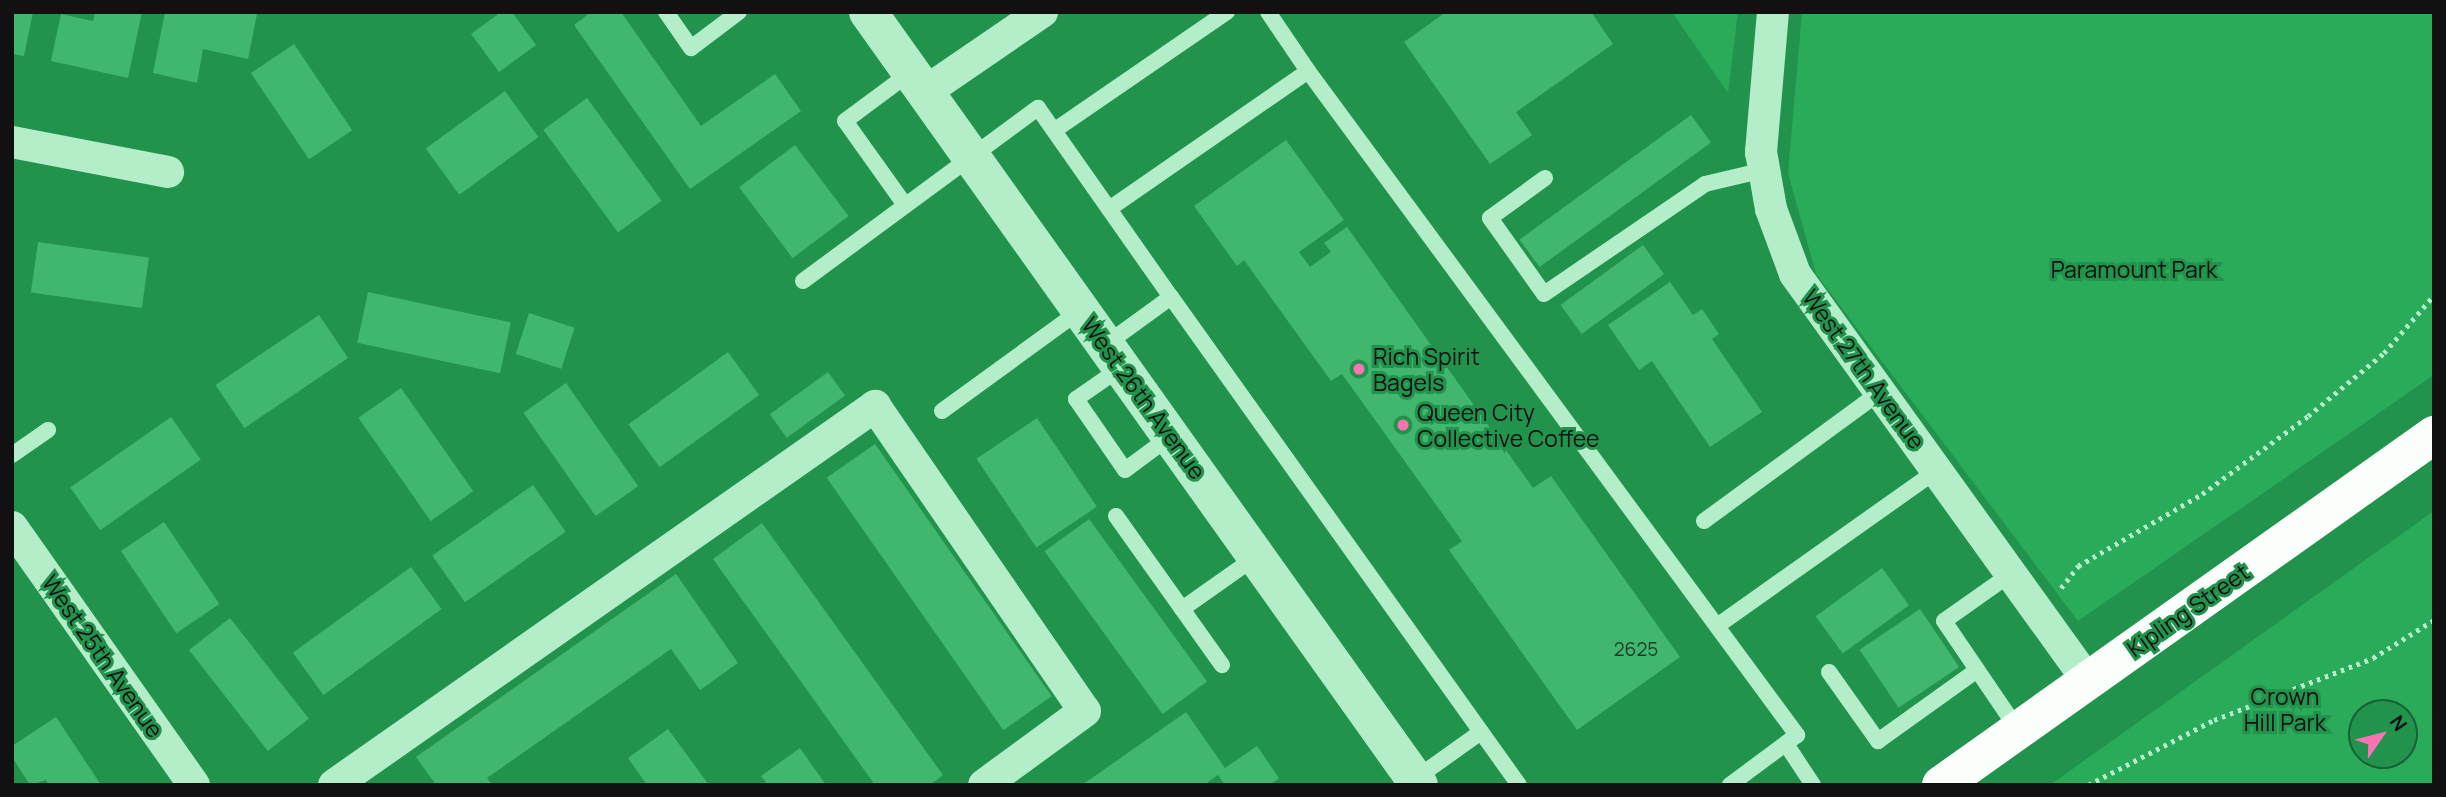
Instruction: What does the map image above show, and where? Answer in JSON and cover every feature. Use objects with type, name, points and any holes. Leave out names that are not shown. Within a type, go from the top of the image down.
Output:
[{"type":"main road","name":"Kipling Street","points":[[1941,785],[2434,435]]},
{"type":"street","name":"West 26th Avenue","points":[[868,12],[1417,782]]},
{"type":"street","points":[[918,82],[1042,12]]},
{"type":"street","name":"West 27th Avenue","points":[[1773,12],[1760,152],[1771,209],[1795,274],[2088,681]]},
{"type":"street","points":[[12,142],[168,172]]},
{"type":"street","points":[[334,785],[875,405],[1085,711],[984,785]]},
{"type":"street","name":"West 25th Avenue","points":[[12,527],[194,785]]},
{"type":"lane","points":[[666,12],[691,48],[740,12]]},
{"type":"lane","points":[[1055,130],[1227,12]]},
{"type":"lane","points":[[1269,12],[1308,71],[1797,736],[1730,785]]},
{"type":"lane","points":[[1110,209],[1308,71]]},
{"type":"lane","points":[[905,205],[845,121],[918,82]]},
{"type":"lane","points":[[803,281],[970,155],[1038,108],[1519,785]]},
{"type":"lane","points":[[1545,178],[1490,218],[1544,295],[1705,184],[1764,170]]},
{"type":"lane","points":[[1171,298],[1076,399],[1125,470],[1171,436]]},
{"type":"lane","points":[[942,411],[1081,310]]},
{"type":"lane","points":[[1704,521],[1880,392]]},
{"type":"lane","points":[[12,454],[48,430]]},
{"type":"lane","points":[[1717,626],[1937,470]]},
{"type":"lane","points":[[1116,516],[1222,665]]},
{"type":"lane","points":[[1182,609],[1257,556]]},
{"type":"lane","points":[[2012,573],[1944,621],[2018,730]]},
{"type":"lane","points":[[1829,671],[1878,741],[1977,670]]},
{"type":"lane","points":[[1417,782],[1481,732]]},
{"type":"lane","points":[[1786,744],[1813,785]]},
{"type":"path","points":[[2055,596],[2078,566],[2202,495],[2308,416],[2384,353],[2434,295]]},
{"type":"path","points":[[2088,785],[2214,720],[2373,658],[2434,620]]},
{"type":"green space","points":[[1672,12],[1738,12],[1728,93]]},
{"type":"green space","name":"Paramount Park","points":[[1802,12],[2434,12],[2434,375],[2078,621],[1816,274],[1788,173]]},
{"type":"green space","name":"Crown Hill Park","points":[[2434,511],[2434,785],[2050,785]]},
{"type":"building","points":[[12,12],[33,12],[24,56],[12,54]]},
{"type":"building","points":[[95,12],[142,12],[128,78],[51,61],[61,14],[93,21]]},
{"type":"building","points":[[165,12],[257,14],[248,59],[203,49],[197,83],[153,73]]},
{"type":"building","points":[[501,12],[512,12],[536,45],[499,72],[471,34]]},
{"type":"building","points":[[591,12],[621,12],[701,126],[775,74],[801,111],[690,189],[574,25]]},
{"type":"building","points":[[1446,12],[1591,12],[1613,44],[1516,112],[1532,135],[1490,164],[1404,42]]},
{"type":"building","points":[[294,44],[352,130],[309,159],[251,73]]},
{"type":"building","points":[[505,91],[539,137],[459,195],[426,149]]},
{"type":"building","points":[[587,98],[662,201],[618,232],[543,130]]},
{"type":"building","points":[[1691,115],[1711,143],[1539,267],[1519,240]]},
{"type":"building","points":[[1286,140],[1344,220],[1299,252],[1310,267],[1331,252],[1324,243],[1347,227],[1533,488],[1551,476],[1680,657],[1577,730],[1449,550],[1462,541],[1342,374],[1331,381],[1244,260],[1237,266],[1194,206]]},
{"type":"building","points":[[795,145],[849,216],[793,258],[739,187]]},
{"type":"building","points":[[38,242],[149,258],[142,308],[31,293]]},
{"type":"building","points":[[1643,245],[1664,274],[1582,334],[1560,305]]},
{"type":"building","points":[[1670,282],[1693,315],[1702,309],[1719,334],[1712,339],[1762,412],[1710,447],[1652,361],[1639,370],[1608,325]]},
{"type":"building","points":[[368,292],[511,322],[500,373],[357,343]]},
{"type":"building","points":[[529,313],[575,328],[561,369],[516,354]]},
{"type":"building","points":[[319,315],[348,358],[244,428],[215,385]]},
{"type":"building","points":[[728,352],[759,395],[660,467],[628,424]]},
{"type":"building","points":[[828,372],[845,395],[787,438],[770,414]]},
{"type":"building","points":[[566,383],[638,486],[596,516],[523,413]]},
{"type":"building","points":[[401,388],[473,491],[431,521],[358,418]]},
{"type":"building","points":[[171,417],[201,460],[100,530],[70,488]]},
{"type":"building","points":[[1037,418],[1097,507],[1036,548],[976,459]]},
{"type":"building","points":[[875,444],[1052,696],[1003,730],[827,478]]},
{"type":"building","points":[[533,485],[566,532],[465,602],[432,556]]},
{"type":"building","points":[[1089,519],[1207,682],[1163,714],[1045,551]]},
{"type":"building","points":[[164,522],[219,604],[176,633],[121,551]]},
{"type":"building","points":[[762,523],[943,775],[930,785],[875,785],[713,559]]},
{"type":"building","points":[[411,567],[442,609],[323,695],[293,653]]},
{"type":"building","points":[[1882,568],[1909,605],[1843,653],[1816,616]]},
{"type":"building","points":[[676,574],[738,663],[700,690],[671,649],[487,778],[492,785],[436,785],[416,757]]},
{"type":"building","points":[[1920,609],[1959,667],[1899,708],[1859,650]]},
{"type":"building","points":[[230,618],[309,719],[268,751],[189,650]]},
{"type":"building","points":[[1186,712],[1225,768],[1257,746],[1279,778],[1270,785],[1225,785],[1218,775],[1204,785],[1082,785]]},
{"type":"building","points":[[56,717],[101,785],[49,785],[46,780],[30,785],[12,757],[12,746]]},
{"type":"building","points":[[668,729],[709,785],[647,785],[628,758]]},
{"type":"building","points":[[800,748],[826,785],[768,785],[761,776]]},
{"type":"place","name":"Rich Spirit Bagels","points":[[1359,369]]},
{"type":"place","name":"Queen City Collective Coffee","points":[[1403,425]]}]
